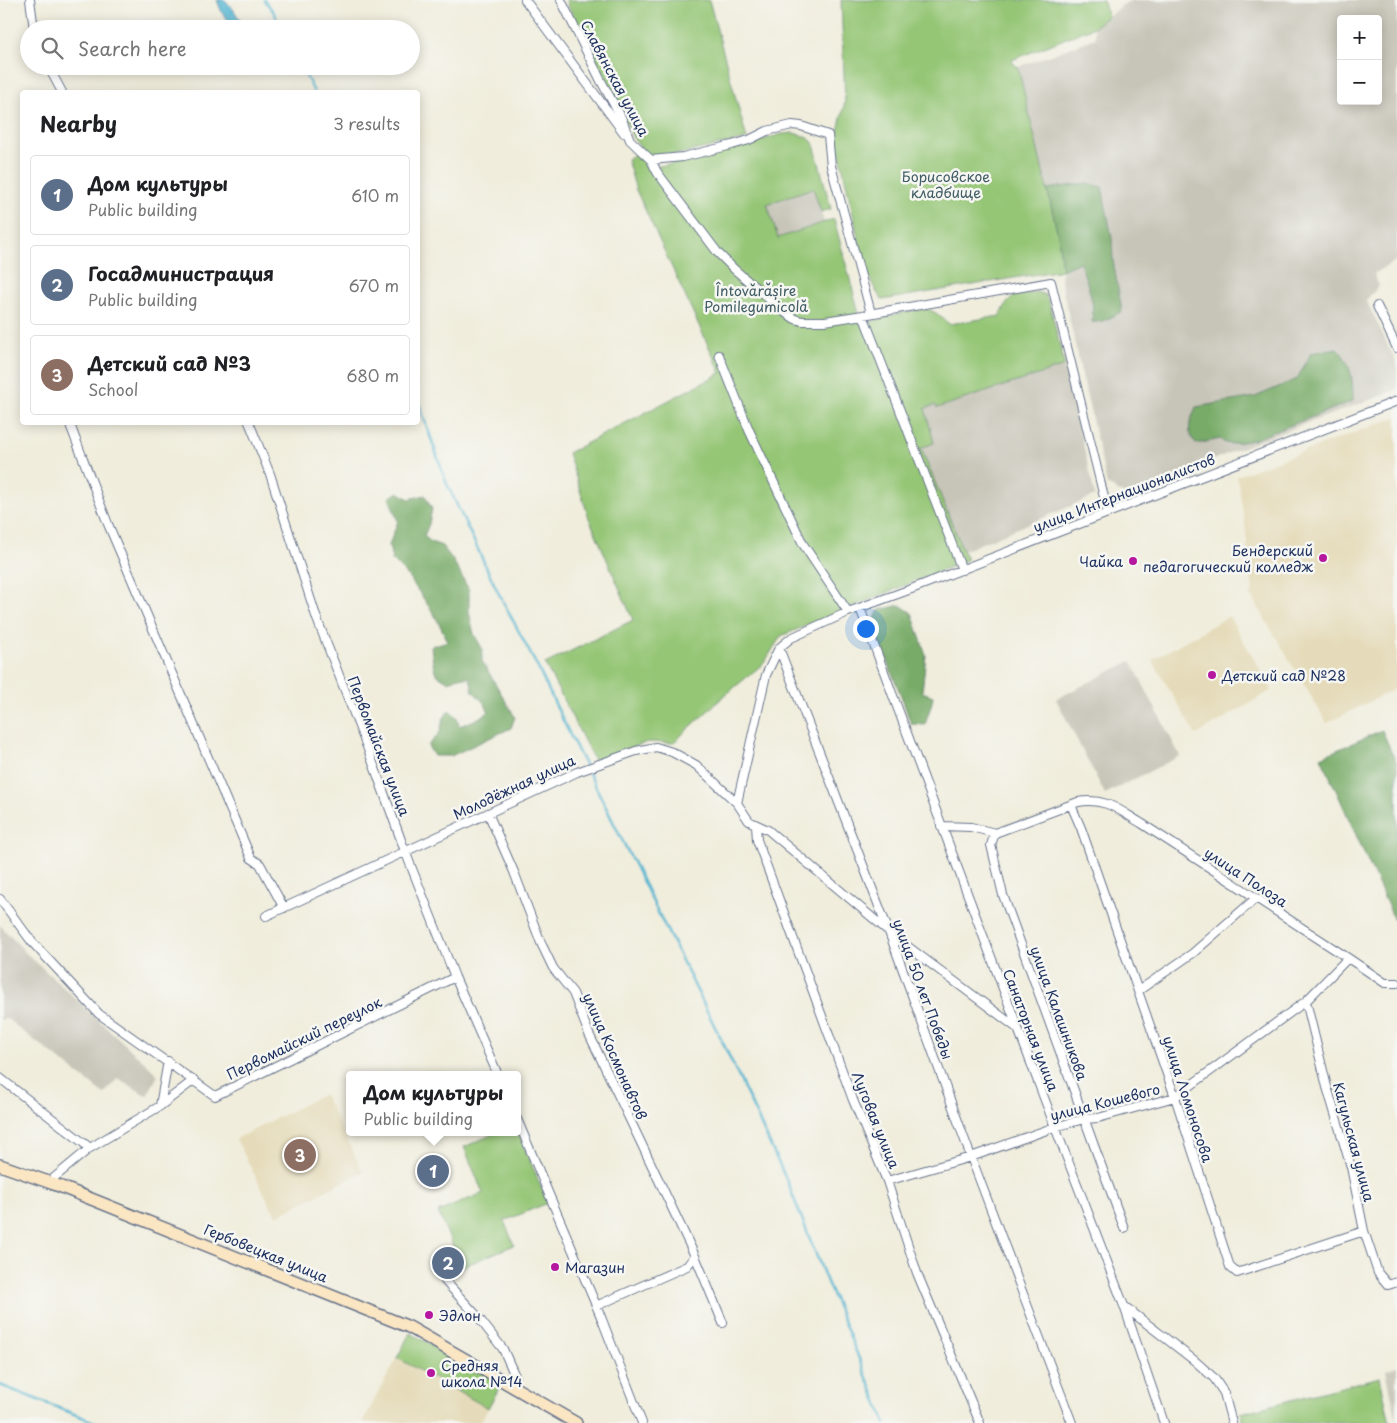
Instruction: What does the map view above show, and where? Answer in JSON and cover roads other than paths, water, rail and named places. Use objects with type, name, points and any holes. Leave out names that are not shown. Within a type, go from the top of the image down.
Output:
[{"type":"street","points":[[30,0],[33,20]]},
{"type":"street","points":[[525,0],[630,140]]},
{"type":"street","name":"Славянская улица","points":[[561,0],[621,117],[630,140],[651,160],[662,179],[718,252],[734,269],[784,312],[795,319],[802,322],[811,322],[867,314],[1051,282],[1108,513]]},
{"type":"street","points":[[53,75],[61,90]]},
{"type":"street","points":[[651,160],[683,157],[732,145],[749,140],[767,131],[792,125],[828,135],[831,166],[867,314],[962,570]]},
{"type":"street","points":[[1377,306],[1397,348]]},
{"type":"street","points":[[719,355],[750,430],[803,544],[848,612]]},
{"type":"street","name":"улица Интернационалистов","points":[[860,608],[1397,401]]},
{"type":"street","points":[[70,425],[108,524],[251,858],[260,864],[284,908]]},
{"type":"street","name":"Первомайская улица","points":[[250,425],[270,474],[317,619],[369,752],[405,852],[455,977],[496,1071]]},
{"type":"street","points":[[737,802],[766,675],[779,648],[791,638],[860,608]]},
{"type":"street","name":"Санаторная улица","points":[[860,608],[1017,1028],[1124,1306],[1164,1423]]},
{"type":"street","name":"улица 50 лет Победы","points":[[779,648],[889,932],[971,1157],[1072,1423]]},
{"type":"street","name":"Молодёжная улица","points":[[266,916],[577,772],[636,751],[656,747],[672,752],[696,765],[737,802],[749,821],[756,825]]},
{"type":"street","name":"улица Полоза","points":[[1074,804],[1090,800],[1107,803],[1141,823],[1385,983],[1397,983]]},
{"type":"street","points":[[941,826],[971,827],[996,833],[1074,804]]},
{"type":"street","name":"улица Ломоносова","points":[[1074,804],[1175,1097],[1230,1267],[1237,1273],[1364,1231]]},
{"type":"street","name":"улица Космонавтов","points":[[488,813],[514,872],[541,943],[553,968],[573,993],[589,1034],[695,1256],[722,1323]]},
{"type":"street","points":[[756,825],[768,830],[889,932],[1017,1028]]},
{"type":"street","name":"Луговая улица","points":[[756,825],[761,849],[853,1100],[887,1181],[917,1273],[980,1423]]},
{"type":"street","name":"улица Калашникова","points":[[996,833],[991,845],[1003,895],[1124,1228]]},
{"type":"street","points":[[1138,991],[1193,953],[1256,898]]},
{"type":"street","name":"Первомайский переулок","points":[[0,899],[32,942],[99,1014],[215,1096],[455,977]]},
{"type":"street","name":"улица Кошевого","points":[[887,1181],[971,1157],[1055,1127],[1084,1119],[1098,1118],[1175,1097],[1306,1000],[1348,958]]},
{"type":"street","name":"Кагульская улица","points":[[1306,1000],[1327,1087],[1351,1167],[1364,1231],[1378,1273],[1388,1285],[1397,1282]]},
{"type":"street","points":[[160,1106],[168,1062]]},
{"type":"street","points":[[0,1078],[90,1148]]},
{"type":"street","points":[[49,1182],[90,1148],[160,1106],[194,1080]]},
{"type":"street","points":[[521,1128],[596,1306],[642,1423]]},
{"type":"street","name":"Гербовецкая улица","points":[[0,1165],[49,1182],[409,1327],[576,1423]]},
{"type":"street","points":[[596,1306],[687,1266],[695,1256]]},
{"type":"street","points":[[445,1281],[478,1317],[503,1349],[515,1376],[512,1386]]},
{"type":"street","points":[[1124,1306],[1214,1378],[1224,1393],[1232,1423]]},
{"type":"water","points":[[217,0],[225,0],[240,20],[228,20],[222,13]]},
{"type":"waterway","points":[[264,0],[278,20]]},
{"type":"waterway","points":[[306,75],[313,90]]},
{"type":"waterway","points":[[420,407],[447,484],[497,590],[537,666],[723,1043],[787,1181],[886,1423]]},
{"type":"waterway","points":[[0,1385],[97,1423]]},
{"type":"place","name":"Бендерский педагогический колледж","points":[[1323,558]]},
{"type":"place","name":"Чайка","points":[[1133,561]]},
{"type":"place","name":"Детский сад №28","points":[[1212,675]]},
{"type":"place","name":"Детский сад №3","points":[[300,1155]]},
{"type":"place","name":"Дом культуры","points":[[433,1171]]},
{"type":"place","name":"Госадминистрация","points":[[448,1263]]},
{"type":"place","name":"Магазин","points":[[555,1267]]},
{"type":"place","name":"Эдлон","points":[[429,1315]]},
{"type":"place","name":"Средняя школа №14","points":[[431,1373]]},
{"type":"park label","name":"Борисовское кладбище","points":[[946,184]]},
{"type":"park label","name":"Întovărășire Pomilegumicolă","points":[[756,298]]}]
